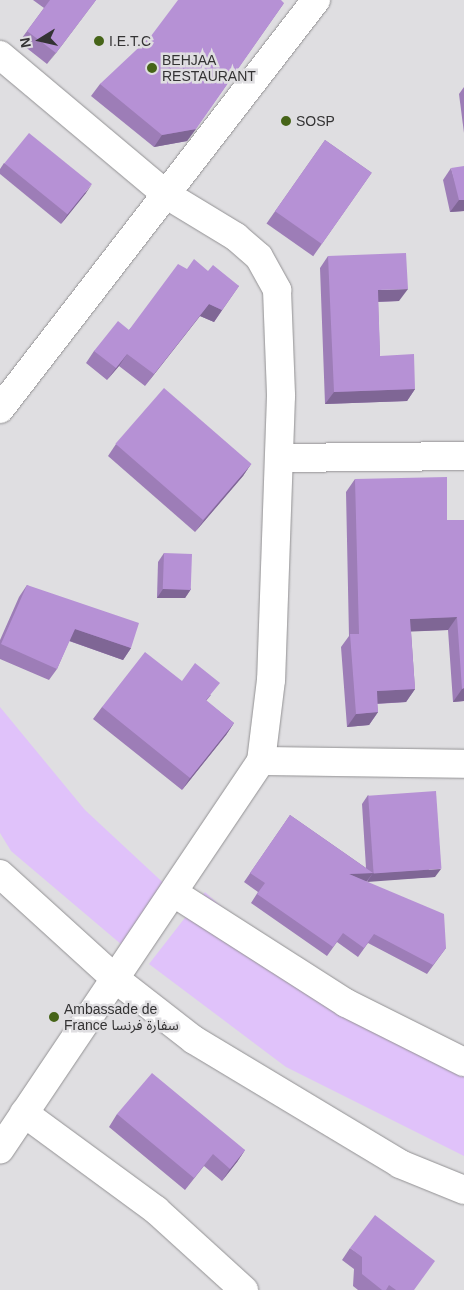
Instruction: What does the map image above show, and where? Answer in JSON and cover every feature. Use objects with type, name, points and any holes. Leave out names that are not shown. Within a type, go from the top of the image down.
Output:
[{"type":"street","points":[[0,409],[167,196],[316,0]]},
{"type":"street","points":[[0,55],[167,196],[236,236],[259,257],[277,290],[279,458],[272,680],[261,762],[174,893],[113,977],[0,1149]]},
{"type":"street","points":[[279,458],[464,456]]},
{"type":"street","points":[[261,762],[464,764]]},
{"type":"street","points":[[1,874],[113,977],[194,1040],[296,1105],[400,1164],[464,1190]]},
{"type":"street","points":[[174,893],[346,1003],[464,1062]]},
{"type":"street","points":[[24,1113],[156,1210],[244,1290]]},
{"type":"shaded area","points":[[0,707],[85,810],[171,890],[122,945],[11,851],[0,833]]},
{"type":"shaded area","points":[[205,892],[275,954],[464,1073],[464,1156],[286,1067],[149,964]]},
{"type":"building","points":[[50,0],[96,0],[56,53],[27,31]]},
{"type":"building","points":[[178,0],[281,0],[284,3],[196,129],[162,135],[100,84],[151,36]]},
{"type":"building","points":[[29,133],[92,184],[67,214],[4,163]]},
{"type":"building","points":[[325,140],[372,173],[322,244],[275,211]]},
{"type":"building","points":[[464,166],[464,200],[459,200],[451,168]]},
{"type":"building","points":[[406,253],[408,289],[378,290],[380,356],[414,354],[415,389],[334,392],[328,256]]},
{"type":"building","points":[[194,259],[208,271],[213,265],[239,286],[222,310],[209,304],[154,374],[127,354],[116,368],[94,351],[118,321],[129,330],[178,264],[187,269]]},
{"type":"building","points":[[164,388],[252,464],[203,520],[115,444]]},
{"type":"building","points":[[447,477],[447,520],[464,520],[464,688],[462,689],[457,617],[410,619],[415,689],[377,691],[378,712],[356,714],[350,634],[359,634],[355,479]]},
{"type":"building","points":[[164,553],[192,554],[191,590],[163,589]]},
{"type":"building","points":[[27,585],[139,623],[131,648],[75,629],[57,669],[1,644]]},
{"type":"building","points":[[145,652],[182,681],[195,663],[220,683],[206,700],[234,723],[190,778],[102,707]]},
{"type":"building","points":[[436,791],[441,869],[374,874],[368,796]]},
{"type":"building","points":[[290,815],[373,873],[349,874],[444,914],[446,948],[433,965],[374,934],[364,948],[343,933],[333,947],[257,894],[265,883],[250,873]]},
{"type":"building","points":[[152,1073],[245,1150],[230,1169],[213,1154],[194,1178],[117,1114]]},
{"type":"building","points":[[375,1215],[435,1261],[414,1290],[396,1290],[389,1285],[386,1290],[382,1290],[362,1274],[362,1257],[350,1248]]},
{"type":"place","name":"I.E.T.C","points":[[99,41]]},
{"type":"place","name":"BEHJAA RESTAURANT","points":[[152,68]]},
{"type":"place","name":"SOSP","points":[[286,121]]},
{"type":"place","name":"Ambassade de France سفارة فرنسا","points":[[54,1017]]}]
